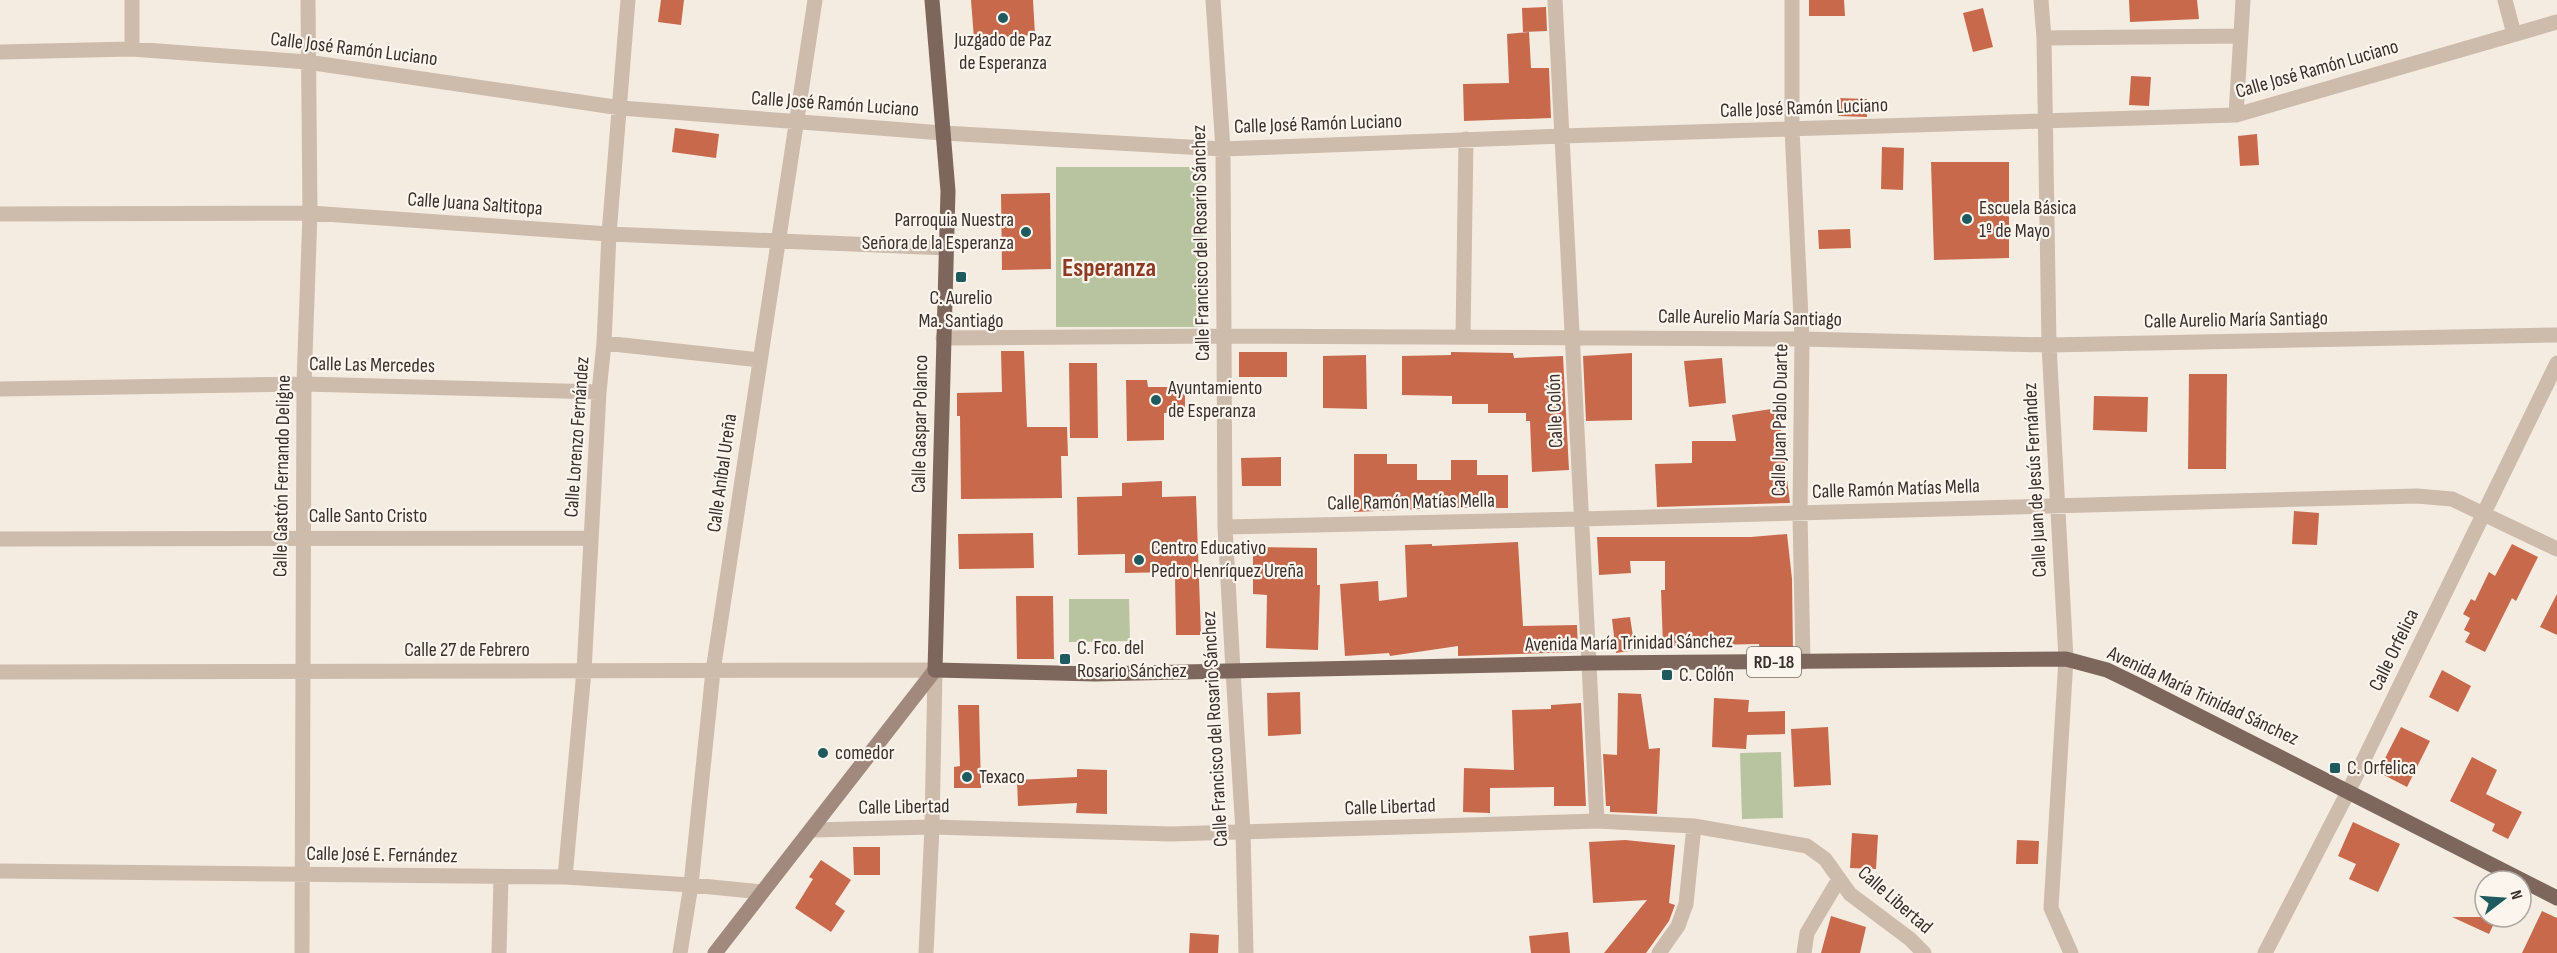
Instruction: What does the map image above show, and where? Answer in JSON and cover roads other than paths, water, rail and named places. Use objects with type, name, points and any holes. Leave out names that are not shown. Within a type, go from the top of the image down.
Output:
[{"type":"main road","name":"Calle Gaspar Polanco","points":[[932,0],[948,190],[935,670]]},
{"type":"main road","name":"Avenida María Trinidad Sánchez","points":[[935,670],[1095,674],[1589,663],[2066,659],[2107,670],[2138,685],[2349,790],[2557,898]]},
{"type":"main road","points":[[714,953],[935,670]]},
{"type":"street","points":[[132,0],[132,50]]},
{"type":"street","name":"Calle Gastón Fernando Deligne","points":[[302,953],[304,384],[310,213],[308,0]]},
{"type":"street","name":"Calle Lorenzo Fernández","points":[[565,878],[584,670],[609,234],[628,0]]},
{"type":"street","name":"Calle Aníbal Ureña","points":[[680,953],[691,885],[713,670],[815,0]]},
{"type":"street","name":"Calle Francisco del Rosario Sánchez","points":[[1213,0],[1223,149],[1225,527],[1243,832],[1246,953]]},
{"type":"street","name":"Calle Colón","points":[[1555,0],[1597,821]]},
{"type":"street","name":"Calle Juan Pablo Duarte","points":[[1792,0],[1792,129],[1802,339],[1800,514],[1803,662]]},
{"type":"street","name":"Calle Juan de Jesús Fernández","points":[[2041,0],[2044,38],[2049,345],[2066,659],[2051,908],[2071,953]]},
{"type":"street","points":[[2236,115],[2243,0]]},
{"type":"street","points":[[2505,0],[2514,34]]},
{"type":"street","name":"Calle José Ramón Luciano","points":[[0,52],[132,50],[307,62],[621,108],[943,133],[1223,149],[1466,139],[2236,115],[2557,22]]},
{"type":"street","points":[[2044,38],[2241,36]]},
{"type":"street","points":[[1463,337],[1466,139]]},
{"type":"street","name":"Calle Juana Saltitopa","points":[[0,214],[310,213],[609,234],[778,243],[947,248]]},
{"type":"street","name":"Calle Aurelio María Santiago","points":[[943,338],[1223,336],[1802,339],[2049,345],[2557,335]]},
{"type":"street","points":[[604,343],[760,360]]},
{"type":"street","name":"Calle Orfelica","points":[[2265,953],[2349,790],[2557,363]]},
{"type":"street","name":"Calle Las Mercedes","points":[[0,389],[304,384],[599,392]]},
{"type":"street","name":"Calle Ramón Matías Mella","points":[[1225,527],[1800,514],[2417,496],[2452,499],[2557,549]]},
{"type":"street","name":"Calle Santo Cristo","points":[[0,539],[591,538]]},
{"type":"street","points":[[926,953],[932,827],[935,670]]},
{"type":"street","name":"Calle 27 de Febrero","points":[[0,672],[935,670]]},
{"type":"street","name":"Calle Libertad","points":[[812,830],[932,827],[1171,834],[1597,821],[1694,826],[1807,846],[1825,859],[1850,894],[1910,939],[1924,953]]},
{"type":"street","points":[[1659,953],[1678,926],[1686,904],[1694,826]]},
{"type":"street","name":"Calle José E. Fernández","points":[[0,871],[565,878],[691,885],[762,892]]},
{"type":"street","points":[[499,953],[501,877]]},
{"type":"street","points":[[1804,953],[1807,933],[1839,879]]},
{"type":"place","name":"Juzgado de Paz de Esperanza","points":[[1003,18]]},
{"type":"place","name":"Escuela Básica 1º de Mayo","points":[[1967,219]]},
{"type":"place","name":"Parroquia Nuestra Señora de la Esperanza","points":[[1026,232]]},
{"type":"place","name":"C. Aurelio Ma. Santiago","points":[[961,277]]},
{"type":"place","name":"Ayuntamiento de Esperanza","points":[[1156,400]]},
{"type":"place","name":"Centro Educativo Pedro Henríquez Ureña","points":[[1139,560]]},
{"type":"place","name":"C. Fco. del Rosario Sánchez","points":[[1065,659]]},
{"type":"place","name":"C. Colón","points":[[1667,675]]},
{"type":"place","name":"comedor","points":[[823,753]]},
{"type":"place","name":"C. Orfelica","points":[[2335,768]]},
{"type":"place","name":"Texaco","points":[[967,777]]},
{"type":"district","name":"Esperanza","points":[[1109,268]]}]
